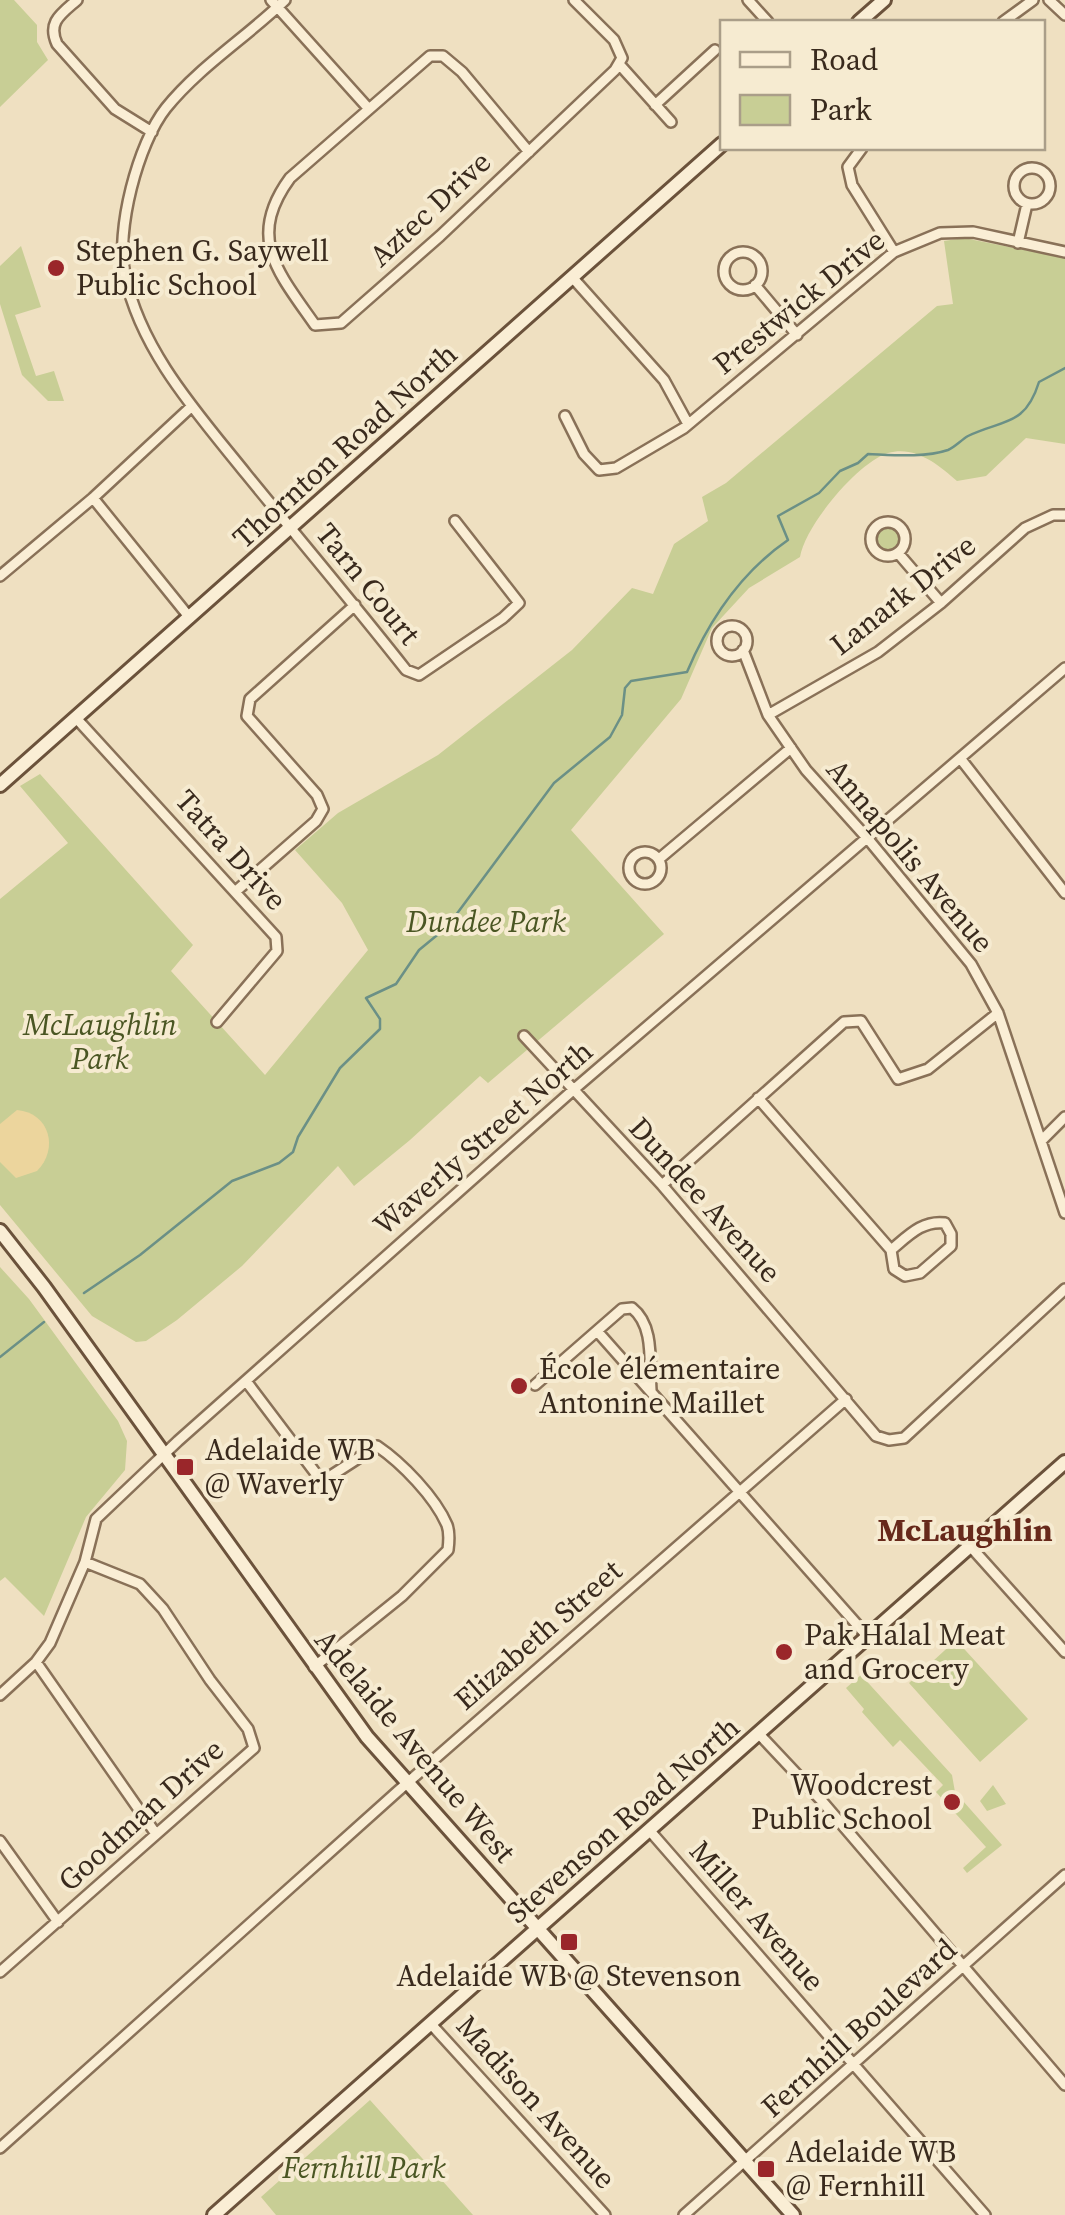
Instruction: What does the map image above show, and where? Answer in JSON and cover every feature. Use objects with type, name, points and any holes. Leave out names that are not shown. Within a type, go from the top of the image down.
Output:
[{"type":"main road","points":[[861,20],[884,0]]},
{"type":"main road","name":"Thornton Road North","points":[[0,785],[720,146]]},
{"type":"main road","name":"Adelaide Avenue West","points":[[0,1231],[367,1736],[793,2215]]},
{"type":"main road","name":"Stevenson Road North","points":[[214,2215],[1063,1467]]},
{"type":"street","points":[[77,0],[53,24],[56,44],[114,109],[152,132]]},
{"type":"street","points":[[574,0],[614,40],[622,58],[619,64],[671,122]]},
{"type":"street","points":[[748,0],[766,20]]},
{"type":"street","points":[[1006,20],[1033,0]]},
{"type":"street","points":[[1049,0],[1065,14]]},
{"type":"street","points":[[278,2],[369,109],[430,56],[443,56],[462,72],[529,152]]},
{"type":"street","name":"Tarn Court","points":[[278,2],[165,109],[152,132],[132,184],[126,216],[124,272],[140,322],[192,406],[406,670],[419,675],[504,618],[519,603],[455,520]]},
{"type":"street","points":[[655,104],[715,50]]},
{"type":"street","name":"Aztec Drive","points":[[369,109],[290,178],[275,198],[266,231],[280,276],[315,325],[341,324],[619,64]]},
{"type":"street","points":[[861,150],[848,167],[852,185],[894,252]]},
{"type":"street","points":[[1024,170],[1039,170],[1049,180],[1049,193],[1040,203],[1027,204],[1014,193],[1014,180],[1024,170]]},
{"type":"street","points":[[1018,243],[1027,204]]},
{"type":"street","name":"Prestwick Drive","points":[[565,416],[584,454],[598,470],[616,468],[688,424],[894,252],[940,233],[973,232],[1065,252]]},
{"type":"street","points":[[742,252],[756,258],[761,274],[755,285],[738,288],[727,281],[725,265],[732,255],[742,252]]},
{"type":"street","points":[[572,277],[664,380],[688,424]]},
{"type":"street","points":[[755,285],[797,334]]},
{"type":"street","points":[[0,576],[93,498],[192,406]]},
{"type":"street","points":[[93,498],[190,618]]},
{"type":"street","name":"Lanark Drive","points":[[768,715],[878,652],[1025,528],[1053,515],[1065,514]]},
{"type":"street","points":[[898,553],[940,603]]},
{"type":"street","points":[[235,892],[316,821],[322,809],[317,794],[247,716],[250,699],[355,605]]},
{"type":"street","name":"Annapolis Avenue","points":[[743,650],[768,715],[806,770],[971,964],[998,1014],[1065,1213]]},
{"type":"street","name":"Waverly Street North","points":[[0,1695],[36,1662],[50,1643],[85,1562],[96,1520],[163,1455],[572,1091],[1065,668]]},
{"type":"street","points":[[1056,676],[1065,686]]},
{"type":"street","name":"Tatra Drive","points":[[76,718],[276,938],[278,948],[218,1022]]},
{"type":"street","points":[[658,859],[791,748]]},
{"type":"street","points":[[960,758],[1065,893]]},
{"type":"street","points":[[662,1185],[844,1022],[861,1021],[898,1079],[928,1069],[998,1014]]},
{"type":"street","name":"Dundee Avenue","points":[[524,1036],[662,1185],[846,1399]]},
{"type":"street","points":[[758,1098],[891,1250],[894,1269],[905,1276],[920,1273],[951,1246],[951,1234],[945,1223],[933,1221],[891,1250]]},
{"type":"street","points":[[1042,1140],[1065,1117]]},
{"type":"street","points":[[846,1399],[876,1436],[888,1440],[904,1438],[1065,1289]]},
{"type":"street","points":[[535,1385],[622,1309],[632,1308],[643,1317],[648,1333],[651,1393]]},
{"type":"street","points":[[597,1331],[868,1637]]},
{"type":"street","points":[[246,1381],[318,1475],[329,1477],[376,1446],[390,1455],[431,1501],[449,1528],[448,1550],[402,1596],[314,1667]]},
{"type":"street","name":"Elizabeth Street","points":[[0,2148],[407,1782],[846,1399]]},
{"type":"street","points":[[970,1546],[1065,1652]]},
{"type":"street","name":"Goodman Drive","points":[[0,1972],[254,1748],[248,1730],[152,1596],[140,1584],[85,1562]]},
{"type":"street","points":[[36,1662],[156,1834]]},
{"type":"street","points":[[759,1734],[821,1800],[1065,2085]]},
{"type":"street","name":"Miller Avenue","points":[[650,1830],[985,2215]]},
{"type":"street","points":[[0,1841],[58,1922]]},
{"type":"street","name":"Fernhill Boulevard","points":[[684,2215],[1065,1876]]},
{"type":"street","name":"Madison Avenue","points":[[430,2023],[605,2215]]},
{"type":"green space","points":[[0,0],[14,0],[37,25],[37,42],[48,60],[0,107]]},
{"type":"green space","points":[[964,238],[1065,258],[1065,444],[1026,438],[986,476],[957,481],[934,463],[908,452],[888,453],[862,469],[822,513],[800,557],[749,588],[712,628],[681,699],[571,830],[664,934],[488,1083],[480,1076],[354,1186],[338,1166],[242,1266],[146,1341],[136,1342],[92,1316],[0,1205],[0,899],[68,843],[20,786],[40,774],[193,945],[171,971],[265,1075],[368,950],[342,903],[295,850],[338,813],[438,755],[572,650],[632,588],[653,594],[674,544],[708,521],[702,497],[726,483],[937,306],[953,304],[944,241]]},
{"type":"green space","points":[[21,246],[41,307],[15,315],[36,376],[54,371],[64,401],[48,401],[22,375],[0,304],[0,266]]},
{"type":"green space","points":[[888,526],[897,530],[901,539],[897,548],[888,552],[879,548],[875,539],[879,530]]},
{"type":"green space","points":[[0,1267],[29,1299],[118,1421],[127,1441],[125,1470],[86,1517],[44,1616],[5,1577],[0,1581]]},
{"type":"green space","points":[[956,1640],[1028,1719],[980,1762],[909,1683]]},
{"type":"green space","points":[[861,1675],[952,1775],[955,1792],[1002,1845],[967,1873],[963,1868],[986,1847],[936,1792],[943,1785],[900,1740],[893,1747],[862,1712],[864,1709],[846,1688]]},
{"type":"green space","points":[[993,1785],[1006,1804],[987,1811],[980,1801]]},
{"type":"green space","name":"Fernhill Park","points":[[370,2100],[473,2215],[276,2215],[261,2197]]},
{"type":"sand","points":[[17,1110],[44,1125],[49,1143],[48,1153],[37,1171],[16,1178],[0,1162],[0,1124]]},
{"type":"waterway","points":[[84,1293],[140,1255],[232,1181],[279,1163],[293,1152],[340,1068],[380,1029],[380,1019],[366,998],[396,984],[419,950],[447,927],[554,783],[610,737],[622,715],[625,688],[631,681],[687,672],[728,599],[755,567],[788,540],[778,516],[819,493],[840,471],[868,454],[939,453],[1011,419],[1027,407],[1039,382],[1065,368]]},
{"type":"waterway","points":[[0,1357],[44,1322]]},
{"type":"place","name":"Stephen G. Saywell Public School","points":[[56,268]]},
{"type":"place","name":"École élémentaire Antonine Maillet","points":[[519,1386]]},
{"type":"place","name":"Adelaide WB @ Waverly","points":[[185,1467]]},
{"type":"place","name":"Pak Halal Meat and Grocery","points":[[784,1652]]},
{"type":"place","name":"Woodcrest Public School","points":[[952,1802]]},
{"type":"place","name":"Adelaide WB @ Stevenson","points":[[569,1942]]},
{"type":"place","name":"Adelaide WB @ Fernhill","points":[[766,2169]]},
{"type":"district","name":"McLaughlin","points":[[965,1530]]},
{"type":"park label","name":"Dundee Park","points":[[486,922]]},
{"type":"park label","name":"McLaughlin Park","points":[[100,1042]]}]
